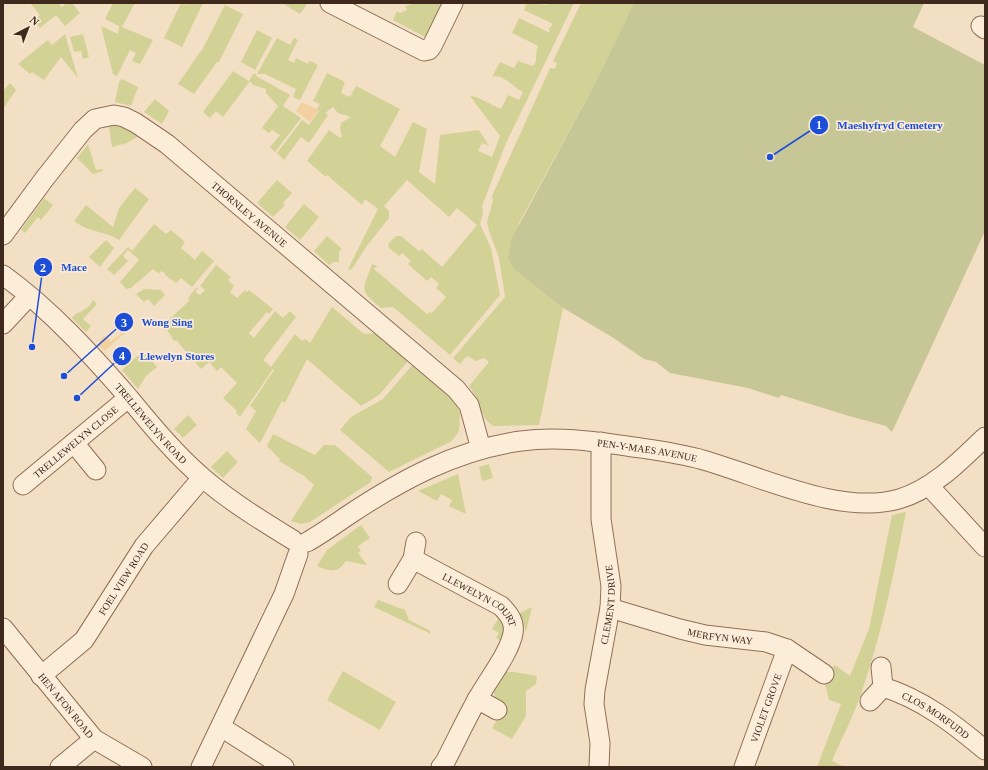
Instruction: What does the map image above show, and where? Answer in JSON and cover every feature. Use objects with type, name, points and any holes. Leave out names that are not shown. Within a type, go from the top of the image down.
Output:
[{"type":"street","points":[[330,3],[424,51],[429,50],[432,46],[453,3]]},
{"type":"street","name":"THORNLEY AVENUE","points":[[3,235],[45,178],[89,123],[102,116],[114,115],[136,122],[167,144],[456,389],[469,405],[481,449]]},
{"type":"street","name":"TRELLEWELYN ROAD","points":[[3,275],[29,296],[93,358],[202,478],[231,501],[300,545]]},
{"type":"street","points":[[3,324],[29,296]]},
{"type":"street","name":"TRELLEWELYN CLOSE","points":[[23,485],[128,398]]},
{"type":"street","name":"PEN-Y-MAES AVENUE","points":[[300,545],[406,480],[460,454],[522,441],[567,439],[650,449],[702,460],[825,499],[864,504],[899,499],[929,486],[961,460],[985,437]]},
{"type":"street","name":"CLEMENT DRIVE","points":[[599,767],[600,743],[594,704],[595,690],[610,608],[611,586],[601,519],[601,442]]},
{"type":"street","points":[[74,443],[96,470]]},
{"type":"street","name":"FOEL VIEW ROAD","points":[[41,676],[84,640],[144,546],[202,478]]},
{"type":"street","points":[[929,486],[985,547]]},
{"type":"street","points":[[201,767],[284,594],[300,545]]},
{"type":"street","name":"LLEWELYN COURT","points":[[398,584],[414,550],[501,606],[509,614],[513,622],[514,632],[511,642],[477,699],[441,767]]},
{"type":"street","name":"MERFYN WAY","points":[[610,608],[705,635],[766,642],[787,649],[824,674]]},
{"type":"street","name":"HEN AFON ROAD","points":[[3,628],[94,739],[142,767]]},
{"type":"street","name":"VIOLET GROVE","points":[[744,767],[787,649]]},
{"type":"street","name":"CLOS MORFUDD","points":[[881,667],[877,694],[900,692],[923,704],[961,730],[985,750]]},
{"type":"street","points":[[477,699],[497,710]]},
{"type":"street","points":[[221,727],[284,767]]},
{"type":"street","points":[[60,767],[94,739]]},
{"type":"shaded area","points":[[30,3],[58,3],[62,7],[67,3],[72,3],[80,13],[65,26],[56,15],[40,28],[34,21],[40,15]]},
{"type":"shaded area","points":[[113,3],[135,3],[122,27],[153,40],[140,64],[132,61],[136,53],[130,50],[117,76],[113,74],[101,26],[118,34],[119,26],[105,19]]},
{"type":"shaded area","points":[[181,3],[187,5],[189,3],[203,3],[182,47],[164,38]]},
{"type":"shaded area","points":[[282,3],[306,3],[307,4],[300,14]]},
{"type":"shaded area","points":[[416,3],[442,3],[425,37],[393,20],[397,11],[400,13],[407,10],[405,6]]},
{"type":"shaded area","points":[[527,3],[547,5],[548,3],[574,3],[506,143],[482,206],[483,214],[480,224],[491,248],[500,295],[450,355],[393,307],[381,308],[369,297],[364,289],[372,264],[377,266],[374,269],[427,314],[430,312],[432,313],[446,297],[436,288],[439,284],[431,277],[427,281],[408,264],[411,261],[402,253],[399,256],[389,248],[388,244],[396,236],[401,236],[419,251],[422,249],[442,267],[477,225],[457,208],[449,217],[407,180],[384,206],[389,211],[389,218],[366,247],[352,269],[349,270],[348,269],[378,209],[365,199],[362,205],[327,175],[326,177],[307,161],[329,130],[340,138],[342,136],[340,128],[341,123],[351,117],[338,113],[333,107],[325,113],[328,115],[309,143],[301,137],[284,160],[277,153],[302,120],[309,125],[319,111],[317,109],[320,104],[313,101],[327,73],[345,82],[341,93],[350,97],[356,86],[400,109],[380,146],[395,157],[413,122],[427,129],[419,172],[435,184],[440,135],[479,130],[489,146],[482,143],[478,151],[492,157],[500,136],[470,96],[476,97],[501,109],[508,95],[519,100],[523,92],[500,77],[492,77],[500,62],[514,68],[518,61],[533,66],[535,63],[538,46],[512,33],[519,18],[550,33],[549,29],[553,24],[524,10]]},
{"type":"shaded area","points":[[581,3],[634,3],[591,91],[519,223],[515,270],[563,308],[539,425],[493,426],[482,413],[469,386],[489,362],[484,358],[476,361],[467,356],[460,364],[453,358],[505,297],[499,258],[487,222],[493,200],[492,196],[550,68],[555,69],[557,63],[553,61]]},
{"type":"shaded area","points":[[634,3],[924,3],[913,27],[985,65],[985,231],[892,432],[886,426],[781,395],[779,398],[748,388],[670,373],[656,362],[644,359],[612,337],[563,308],[515,270],[508,258],[511,240],[591,91]]},
{"type":"shaded area","points":[[225,5],[243,14],[219,62],[217,62],[194,94],[178,84],[201,52]]},
{"type":"shaded area","points":[[257,30],[272,38],[255,70],[241,62]]},
{"type":"shaded area","points":[[65,34],[78,78],[61,57],[44,80],[32,72],[30,74],[18,64],[48,40],[52,45]]},
{"type":"shaded area","points":[[83,34],[89,57],[83,59],[81,51],[74,52],[70,37]]},
{"type":"shaded area","points":[[277,38],[290,45],[294,38],[298,40],[288,60],[294,63],[296,58],[308,64],[310,61],[318,65],[300,100],[293,97],[296,89],[265,74],[257,74]]},
{"type":"shaded area","points":[[233,71],[249,81],[253,74],[257,74],[256,76],[290,95],[283,106],[301,118],[275,152],[270,147],[280,135],[272,130],[269,133],[262,128],[278,106],[266,93],[266,89],[253,85],[250,81],[223,117],[216,111],[210,118],[203,112]]},
{"type":"shaded area","points":[[122,79],[138,87],[131,106],[115,102],[119,82]]},
{"type":"shaded area","points":[[10,83],[16,90],[3,109],[3,91]]},
{"type":"shaded area","points":[[155,99],[169,111],[162,124],[144,112]]},
{"type":"shaded area","points":[[114,125],[128,129],[139,136],[127,143],[112,147],[109,126]]},
{"type":"shaded area","points":[[88,144],[96,170],[102,169],[103,171],[93,174],[77,158]]},
{"type":"shaded area","points":[[277,180],[292,193],[283,203],[285,205],[273,217],[257,203]]},
{"type":"shaded area","points":[[135,188],[149,199],[119,240],[107,234],[85,228],[74,221],[86,205],[113,227],[119,208]]},
{"type":"shaded area","points":[[44,198],[53,205],[41,220],[38,217],[25,233],[21,230]]},
{"type":"shaded area","points":[[304,204],[319,217],[300,240],[285,227]]},
{"type":"shaded area","points":[[154,224],[166,234],[171,230],[185,242],[181,248],[195,260],[202,251],[214,261],[192,287],[181,278],[176,283],[165,275],[165,273],[160,271],[159,274],[153,269],[131,288],[126,289],[120,282],[139,260],[128,250],[123,256],[128,261],[114,275],[107,269],[128,247],[132,251]]},
{"type":"shaded area","points":[[327,236],[342,249],[339,252],[339,262],[334,262],[329,265],[314,251]]},
{"type":"shaded area","points":[[106,240],[114,248],[100,267],[89,257]]},
{"type":"shaded area","points":[[216,265],[231,277],[228,280],[234,286],[230,292],[237,298],[245,290],[247,292],[249,290],[273,309],[269,314],[267,312],[249,333],[254,338],[275,311],[283,318],[290,311],[296,317],[263,360],[271,367],[295,334],[302,341],[305,339],[310,343],[332,307],[364,334],[377,333],[409,360],[379,395],[361,406],[307,359],[285,403],[282,401],[260,443],[246,429],[256,411],[250,406],[274,370],[273,369],[240,417],[236,413],[237,411],[223,398],[237,383],[221,367],[217,371],[209,362],[201,369],[176,340],[174,341],[166,328],[164,330],[161,327],[190,300],[188,298],[196,288],[199,287],[195,292],[200,295],[205,290],[200,286]]},
{"type":"shaded area","points":[[144,289],[161,290],[165,295],[154,306],[148,299],[144,302],[136,294]]},
{"type":"shaded area","points":[[93,300],[97,304],[83,319],[91,326],[86,332],[72,318],[88,307]]},
{"type":"shaded area","points":[[143,351],[157,367],[146,376],[138,389],[122,370]]},
{"type":"shaded area","points":[[413,364],[455,402],[460,413],[459,431],[452,441],[389,472],[340,430],[351,417],[383,399]]},
{"type":"shaded area","points":[[188,415],[197,425],[183,438],[174,429]]},
{"type":"shaded area","points":[[273,434],[315,455],[324,445],[335,445],[372,477],[371,482],[310,522],[301,524],[291,521],[314,485],[304,476],[279,461],[280,459],[267,446]]},
{"type":"shaded area","points":[[227,451],[238,462],[223,478],[211,467]]},
{"type":"shaded area","points":[[489,464],[493,478],[482,481],[479,467]]},
{"type":"shaded area","points":[[458,474],[466,514],[449,506],[452,500],[441,494],[437,501],[418,491]]},
{"type":"shaded area","points":[[906,512],[892,582],[868,674],[857,705],[832,761],[845,767],[817,767],[841,704],[829,700],[825,683],[822,681],[835,665],[850,676],[869,629],[892,515]]},
{"type":"shaded area","points":[[361,525],[370,538],[358,546],[361,551],[358,553],[367,565],[346,561],[336,570],[329,570],[317,566],[327,550]]},
{"type":"shaded area","points":[[378,600],[405,610],[409,620],[429,630],[431,634],[374,607]]},
{"type":"shaded area","points":[[532,607],[526,632],[520,613]]},
{"type":"shaded area","points":[[499,617],[504,628],[501,641],[496,638],[499,633],[492,629]]},
{"type":"shaded area","points":[[343,671],[396,702],[380,730],[327,700]]},
{"type":"shaded area","points":[[502,672],[514,672],[537,676],[536,684],[526,691],[526,716],[512,739],[492,728],[506,706],[494,695],[496,683]]},
{"type":"sand","points":[[302,102],[319,110],[310,122],[296,111]]},
{"type":"sand","points":[[122,325],[127,331],[105,351],[99,346],[100,340],[104,336],[111,341],[121,334],[119,328]]},
{"type":"place","name":"Maeshyfryd Cemetery","points":[[770,157]]},
{"type":"place","name":"Mace","points":[[32,347]]},
{"type":"place","name":"Wong Sing","points":[[64,376]]},
{"type":"place","name":"Llewelyn Stores","points":[[77,398]]}]
